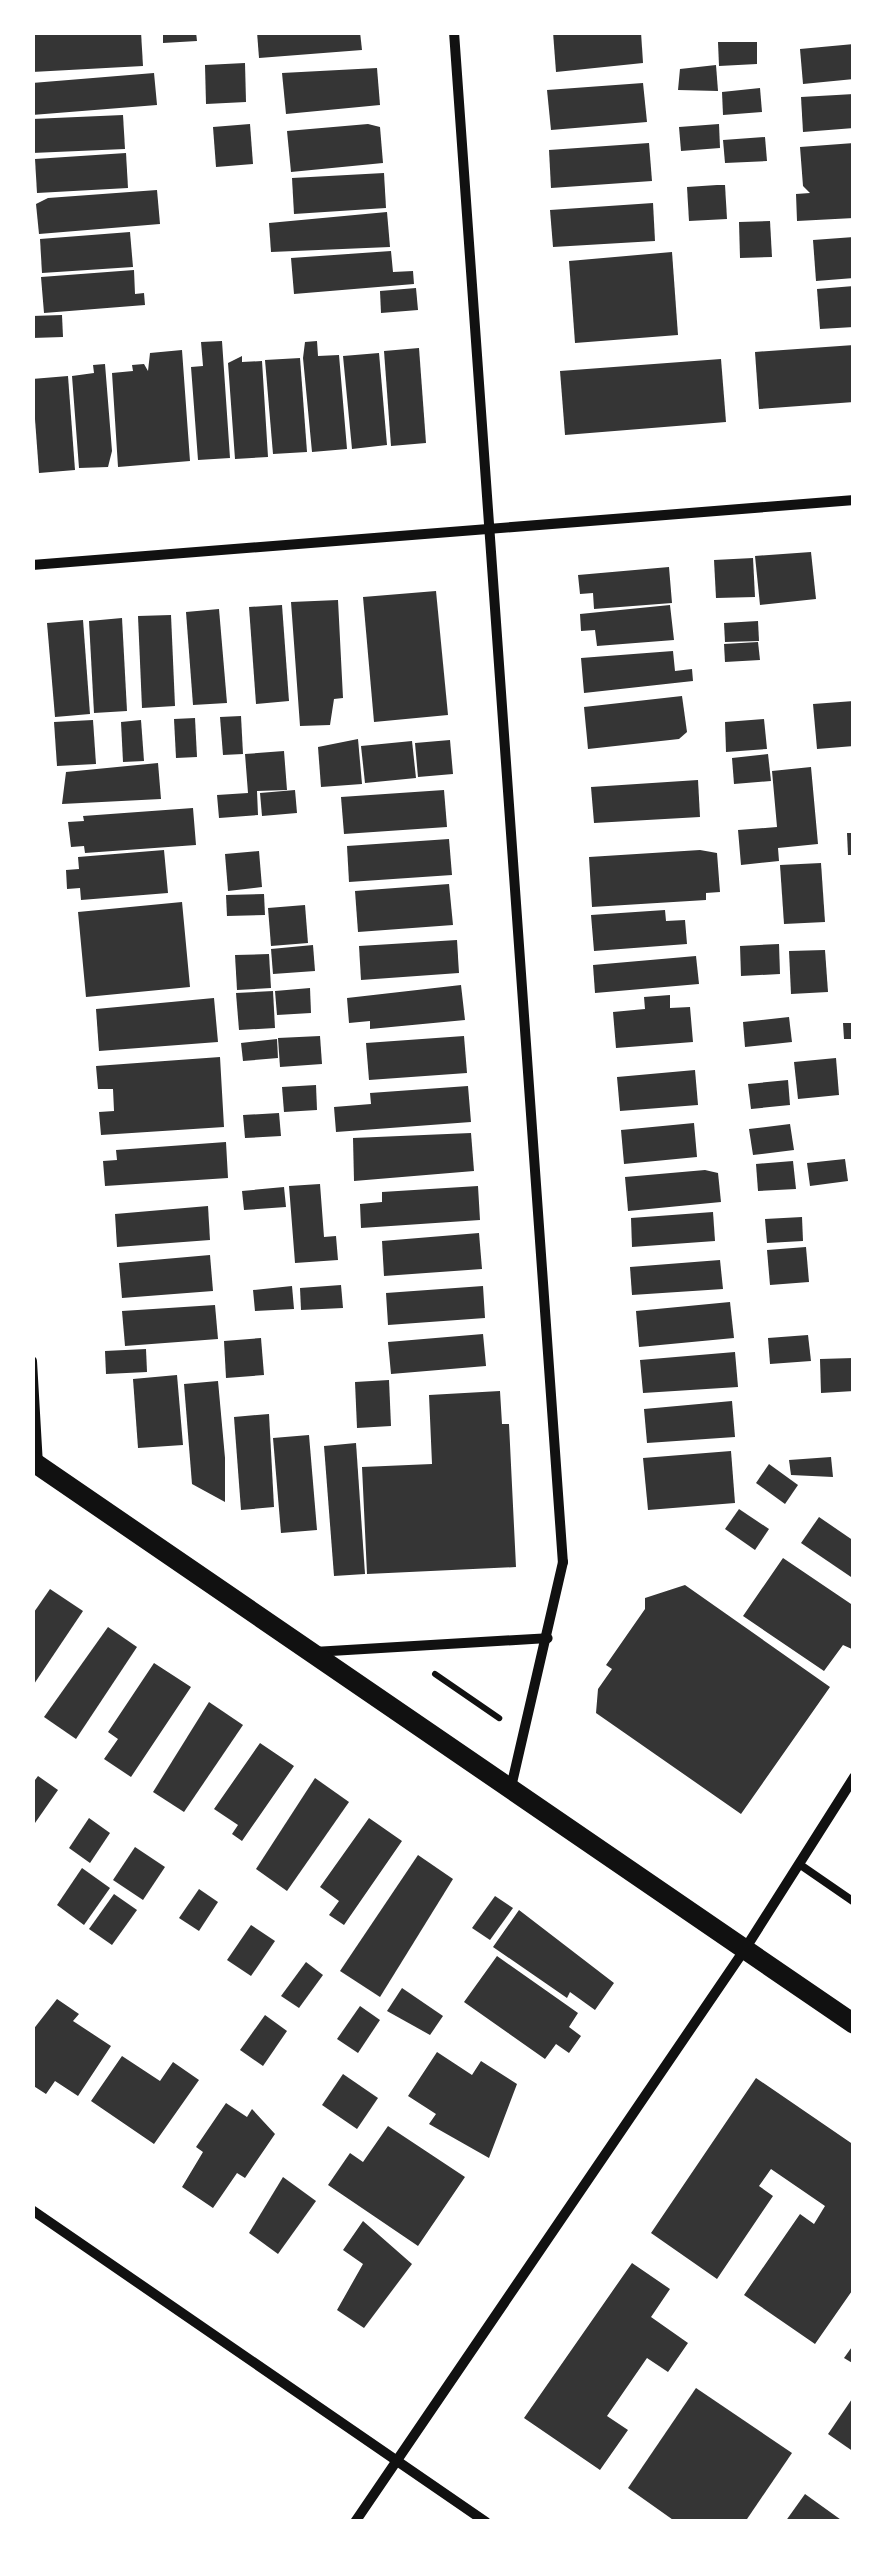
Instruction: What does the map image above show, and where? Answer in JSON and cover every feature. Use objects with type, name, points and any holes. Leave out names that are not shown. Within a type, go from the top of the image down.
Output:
[{"type":"main road","points":[[35,1463],[854,2024]]},
{"type":"street","points":[[454,32],[493,528],[563,1562],[510,1792]]},
{"type":"street","points":[[32,565],[854,500]]},
{"type":"street","points":[[32,1360],[35,1463]]},
{"type":"street","points":[[308,1652],[548,1638]]},
{"type":"street","points":[[355,2522],[745,1949],[854,1778]]},
{"type":"street","points":[[32,2210],[486,2522]]},
{"type":"lane","points":[[798,1864],[854,1902]]},
{"type":"path","points":[[435,1674],[500,1719]]},
{"type":"building","points":[[32,32],[141,32],[143,66],[32,72]]},
{"type":"building","points":[[163,32],[196,32],[197,41],[163,43]]},
{"type":"building","points":[[257,32],[360,32],[362,50],[259,58]]},
{"type":"building","points":[[553,32],[641,32],[643,63],[556,72]]},
{"type":"building","points":[[718,42],[757,42],[757,64],[719,66]]},
{"type":"building","points":[[854,44],[854,79],[803,84],[800,49]]},
{"type":"building","points":[[245,63],[246,102],[206,104],[205,65]]},
{"type":"building","points":[[716,65],[718,91],[678,90],[680,69]]},
{"type":"building","points":[[377,68],[380,105],[286,114],[282,73]]},
{"type":"building","points":[[154,73],[157,105],[32,115],[32,83]]},
{"type":"building","points":[[643,83],[647,122],[551,130],[547,90]]},
{"type":"building","points":[[760,88],[762,112],[723,115],[722,92]]},
{"type":"building","points":[[854,94],[854,128],[803,132],[801,97]]},
{"type":"building","points":[[123,115],[125,149],[32,153],[32,119]]},
{"type":"building","points":[[250,124],[253,164],[216,167],[213,127]]},
{"type":"building","points":[[368,124],[380,127],[383,163],[291,172],[287,131]]},
{"type":"building","points":[[719,124],[720,148],[681,151],[679,127]]},
{"type":"building","points":[[765,137],[767,161],[725,163],[723,140]]},
{"type":"building","points":[[649,143],[652,181],[551,188],[549,150]]},
{"type":"building","points":[[854,143],[854,218],[797,221],[796,194],[810,193],[803,186],[800,147]]},
{"type":"building","points":[[126,153],[128,188],[37,193],[35,159]]},
{"type":"building","points":[[384,173],[386,208],[294,214],[292,178]]},
{"type":"building","points":[[725,185],[727,219],[689,221],[687,187]]},
{"type":"building","points":[[157,190],[160,224],[39,234],[36,204],[48,198]]},
{"type":"building","points":[[653,203],[655,241],[553,247],[550,210]]},
{"type":"building","points":[[387,212],[390,247],[271,252],[269,223]]},
{"type":"building","points":[[770,221],[772,257],[740,258],[739,222]]},
{"type":"building","points":[[130,232],[133,267],[42,273],[40,239]]},
{"type":"building","points":[[854,237],[854,278],[816,281],[813,240]]},
{"type":"building","points":[[391,251],[393,272],[413,271],[414,284],[294,294],[291,258]]},
{"type":"building","points":[[672,252],[678,335],[575,343],[569,261]]},
{"type":"building","points":[[134,270],[135,294],[144,293],[145,305],[44,313],[41,277]]},
{"type":"building","points":[[854,286],[854,327],[820,329],[817,289]]},
{"type":"building","points":[[416,288],[418,310],[381,313],[380,291]]},
{"type":"building","points":[[62,315],[63,337],[32,338],[32,316]]},
{"type":"building","points":[[222,341],[230,458],[198,460],[191,367],[203,366],[201,342]]},
{"type":"building","points":[[317,341],[318,356],[339,355],[347,449],[312,452],[303,358],[305,342]]},
{"type":"building","points":[[854,345],[854,402],[759,409],[755,352]]},
{"type":"building","points":[[419,348],[426,443],[391,446],[384,351]]},
{"type":"building","points":[[182,350],[190,461],[118,467],[112,373],[133,371],[132,365],[144,364],[148,371],[150,353]]},
{"type":"building","points":[[379,353],[387,445],[352,449],[343,356]]},
{"type":"building","points":[[242,356],[242,362],[262,361],[268,457],[235,459],[228,363]]},
{"type":"building","points":[[300,358],[307,452],[273,454],[265,360]]},
{"type":"building","points":[[721,359],[726,422],[565,435],[560,371]]},
{"type":"building","points":[[105,364],[112,451],[108,467],[79,468],[72,376],[94,373],[93,365]]},
{"type":"building","points":[[68,376],[75,470],[39,473],[32,379]]},
{"type":"building","points":[[811,552],[816,599],[760,605],[755,556]]},
{"type":"building","points":[[753,558],[755,597],[716,598],[714,560]]},
{"type":"building","points":[[669,567],[672,603],[594,609],[593,593],[580,594],[578,575]]},
{"type":"building","points":[[436,591],[448,715],[374,722],[363,597]]},
{"type":"building","points":[[338,600],[343,698],[334,699],[330,725],[300,726],[291,602]]},
{"type":"building","points":[[282,605],[289,701],[256,704],[249,607]]},
{"type":"building","points":[[670,605],[674,640],[597,646],[595,630],[581,631],[580,614]]},
{"type":"building","points":[[219,609],[227,703],[193,705],[186,612]]},
{"type":"building","points":[[171,615],[175,706],[142,708],[138,616]]},
{"type":"building","points":[[122,618],[127,711],[94,713],[89,621]]},
{"type":"building","points":[[83,620],[90,714],[55,717],[47,623]]},
{"type":"building","points":[[758,621],[759,641],[725,642],[724,623]]},
{"type":"building","points":[[758,642],[760,660],[725,662],[724,644]]},
{"type":"building","points":[[673,651],[675,671],[692,669],[693,681],[584,693],[581,658]]},
{"type":"building","points":[[682,696],[687,732],[679,739],[588,749],[584,707]]},
{"type":"building","points":[[854,701],[854,746],[817,749],[813,704]]},
{"type":"building","points":[[241,716],[243,754],[223,755],[220,717]]},
{"type":"building","points":[[195,718],[197,757],[176,758],[174,719]]},
{"type":"building","points":[[764,719],[767,749],[726,752],[725,722]]},
{"type":"building","points":[[93,720],[96,764],[57,766],[54,722]]},
{"type":"building","points":[[141,720],[144,761],[123,762],[121,722]]},
{"type":"building","points":[[358,739],[362,784],[321,787],[318,747]]},
{"type":"building","points":[[450,740],[453,774],[418,777],[415,743]]},
{"type":"building","points":[[412,741],[416,778],[365,783],[361,746]]},
{"type":"building","points":[[284,751],[287,790],[257,791],[258,815],[219,818],[217,795],[248,793],[245,754]]},
{"type":"building","points":[[768,754],[771,781],[734,784],[732,758]]},
{"type":"building","points":[[158,763],[161,799],[62,804],[66,772]]},
{"type":"building","points":[[811,767],[818,844],[778,848],[779,861],[741,865],[738,830],[777,827],[772,771]]},
{"type":"building","points":[[698,780],[700,817],[594,823],[591,787]]},
{"type":"building","points":[[295,790],[297,813],[262,816],[260,793]]},
{"type":"building","points":[[444,790],[447,827],[344,834],[341,797]]},
{"type":"building","points":[[193,808],[196,845],[85,853],[84,846],[71,847],[68,822],[84,821],[83,816]]},
{"type":"building","points":[[847,833],[854,833],[854,855],[848,855]]},
{"type":"building","points":[[449,839],[452,875],[349,882],[347,846]]},
{"type":"building","points":[[164,850],[168,893],[81,900],[80,888],[67,889],[66,870],[79,869],[78,857]]},
{"type":"building","points":[[700,850],[717,853],[720,892],[706,893],[706,900],[592,907],[589,857]]},
{"type":"building","points":[[259,851],[262,887],[228,891],[225,854]]},
{"type":"building","points":[[821,863],[825,922],[784,924],[780,865]]},
{"type":"building","points":[[449,884],[453,925],[358,932],[355,891]]},
{"type":"building","points":[[264,894],[265,915],[227,916],[226,895]]},
{"type":"building","points":[[182,902],[190,987],[86,997],[78,912]]},
{"type":"building","points":[[305,905],[308,943],[271,946],[268,908]]},
{"type":"building","points":[[665,910],[666,921],[685,920],[687,944],[594,951],[591,915]]},
{"type":"building","points":[[457,940],[459,973],[361,980],[359,946]]},
{"type":"building","points":[[779,944],[780,974],[741,976],[740,946]]},
{"type":"building","points":[[313,945],[315,971],[273,974],[271,949]]},
{"type":"building","points":[[825,950],[828,992],[791,994],[789,951]]},
{"type":"building","points":[[269,954],[271,988],[237,990],[235,955]]},
{"type":"building","points":[[696,956],[699,984],[595,993],[593,965]]},
{"type":"building","points":[[461,985],[465,1020],[370,1029],[370,1021],[349,1023],[347,998]]},
{"type":"building","points":[[310,988],[311,1013],[277,1015],[275,991]]},
{"type":"building","points":[[273,991],[275,1028],[239,1030],[236,993]]},
{"type":"building","points":[[670,995],[670,1008],[690,1007],[693,1042],[616,1048],[613,1012],[645,1009],[644,997]]},
{"type":"building","points":[[214,998],[218,1042],[99,1051],[96,1009]]},
{"type":"building","points":[[789,1017],[792,1042],[745,1047],[743,1022]]},
{"type":"building","points":[[843,1023],[854,1023],[854,1039],[844,1039]]},
{"type":"building","points":[[320,1036],[322,1064],[280,1067],[278,1038]]},
{"type":"building","points":[[464,1036],[467,1073],[369,1080],[366,1043]]},
{"type":"building","points":[[277,1039],[278,1058],[243,1061],[241,1043]]},
{"type":"building","points":[[220,1057],[224,1127],[101,1135],[99,1112],[114,1111],[113,1089],[98,1089],[96,1066]]},
{"type":"building","points":[[836,1058],[839,1095],[798,1099],[794,1062]]},
{"type":"building","points":[[695,1070],[698,1105],[620,1111],[617,1077]]},
{"type":"building","points":[[788,1080],[790,1105],[751,1109],[748,1084]]},
{"type":"building","points":[[316,1085],[317,1110],[284,1112],[282,1087]]},
{"type":"building","points":[[468,1086],[471,1122],[336,1132],[334,1107],[371,1104],[370,1093]]},
{"type":"building","points":[[279,1113],[281,1136],[245,1138],[243,1115]]},
{"type":"building","points":[[694,1123],[697,1157],[624,1164],[621,1130]]},
{"type":"building","points":[[790,1124],[794,1150],[753,1155],[749,1129]]},
{"type":"building","points":[[471,1133],[474,1171],[354,1181],[353,1138]]},
{"type":"building","points":[[226,1142],[228,1178],[105,1186],[103,1161],[117,1160],[116,1150]]},
{"type":"building","points":[[845,1159],[848,1181],[810,1186],[807,1163]]},
{"type":"building","points":[[793,1161],[796,1189],[758,1191],[756,1164]]},
{"type":"building","points":[[705,1170],[718,1173],[721,1202],[628,1211],[625,1177]]},
{"type":"building","points":[[320,1184],[324,1237],[336,1236],[338,1260],[295,1263],[289,1186]]},
{"type":"building","points":[[478,1186],[480,1220],[361,1228],[360,1204],[382,1202],[382,1192]]},
{"type":"building","points":[[284,1187],[286,1207],[244,1210],[242,1191]]},
{"type":"building","points":[[208,1206],[210,1240],[117,1247],[115,1214]]},
{"type":"building","points":[[713,1212],[715,1241],[632,1247],[631,1218]]},
{"type":"building","points":[[802,1217],[803,1241],[767,1243],[765,1219]]},
{"type":"building","points":[[479,1233],[482,1269],[384,1276],[382,1241]]},
{"type":"building","points":[[806,1247],[809,1282],[770,1285],[767,1250]]},
{"type":"building","points":[[210,1255],[213,1291],[122,1298],[119,1263]]},
{"type":"building","points":[[720,1260],[723,1289],[632,1295],[630,1267]]},
{"type":"building","points":[[341,1285],[343,1308],[301,1310],[300,1288]]},
{"type":"building","points":[[292,1286],[294,1309],[255,1311],[253,1290]]},
{"type":"building","points":[[483,1286],[485,1318],[388,1325],[386,1293]]},
{"type":"building","points":[[730,1302],[734,1338],[639,1347],[636,1311]]},
{"type":"building","points":[[215,1305],[218,1339],[125,1346],[122,1311]]},
{"type":"building","points":[[483,1334],[486,1366],[391,1374],[388,1342]]},
{"type":"building","points":[[808,1335],[811,1361],[770,1364],[768,1338]]},
{"type":"building","points":[[261,1338],[264,1375],[226,1378],[224,1341]]},
{"type":"building","points":[[146,1349],[147,1372],[106,1374],[105,1351]]},
{"type":"building","points":[[735,1352],[738,1387],[643,1393],[640,1360]]},
{"type":"building","points":[[854,1358],[854,1391],[821,1393],[820,1359]]},
{"type":"building","points":[[177,1375],[183,1445],[138,1448],[133,1379]]},
{"type":"building","points":[[389,1380],[391,1426],[357,1428],[355,1382]]},
{"type":"building","points":[[218,1381],[225,1502],[192,1484],[184,1384]]},
{"type":"building","points":[[500,1391],[502,1424],[509,1424],[516,1567],[367,1574],[362,1467],[432,1464],[429,1395]]},
{"type":"building","points":[[732,1401],[735,1437],[647,1443],[644,1409]]},
{"type":"building","points":[[269,1414],[274,1507],[241,1510],[234,1417]]},
{"type":"building","points":[[309,1435],[317,1530],[281,1533],[273,1438]]},
{"type":"building","points":[[356,1443],[365,1574],[334,1576],[324,1446]]},
{"type":"building","points":[[731,1451],[735,1503],[648,1510],[643,1458]]},
{"type":"building","points":[[831,1457],[833,1477],[791,1475],[789,1460]]},
{"type":"building","points":[[769,1464],[798,1485],[785,1504],[756,1483]]},
{"type":"building","points":[[739,1509],[769,1529],[755,1550],[725,1529]]},
{"type":"building","points":[[819,1517],[854,1541],[854,1579],[801,1543]]},
{"type":"building","points":[[783,1558],[854,1606],[854,1650],[843,1645],[824,1671],[743,1616]]},
{"type":"building","points":[[685,1585],[830,1687],[741,1814],[596,1713],[598,1689],[612,1669],[606,1665],[645,1609],[645,1598]]},
{"type":"building","points":[[50,1589],[83,1611],[32,1687],[32,1615]]},
{"type":"building","points":[[108,1627],[137,1647],[76,1739],[44,1717]]},
{"type":"building","points":[[154,1663],[191,1687],[131,1777],[104,1759],[118,1739],[108,1732]]},
{"type":"building","points":[[209,1702],[243,1725],[184,1812],[153,1792]]},
{"type":"building","points":[[260,1743],[294,1766],[242,1841],[232,1834],[238,1825],[214,1809]]},
{"type":"building","points":[[38,1776],[58,1790],[35,1823],[32,1784]]},
{"type":"building","points":[[315,1778],[349,1802],[287,1891],[256,1869]]},
{"type":"building","points":[[89,1818],[110,1833],[90,1863],[69,1848]]},
{"type":"building","points":[[369,1818],[402,1841],[344,1925],[329,1915],[339,1901],[320,1887]]},
{"type":"building","points":[[135,1847],[165,1867],[143,1900],[113,1880]]},
{"type":"building","points":[[418,1855],[453,1879],[380,1997],[340,1971]]},
{"type":"building","points":[[82,1868],[110,1888],[84,1925],[57,1905]]},
{"type":"building","points":[[199,1889],[218,1902],[199,1931],[179,1918]]},
{"type":"building","points":[[114,1894],[137,1910],[112,1945],[89,1929]]},
{"type":"building","points":[[495,1896],[513,1908],[490,1940],[472,1928]]},
{"type":"building","points":[[519,1910],[614,1983],[595,2010],[570,1992],[567,1998],[493,1947]]},
{"type":"building","points":[[251,1925],[275,1941],[251,1976],[227,1960]]},
{"type":"building","points":[[497,1956],[578,2013],[569,2027],[581,2036],[569,2053],[556,2044],[545,2059],[464,2002]]},
{"type":"building","points":[[306,1962],[323,1975],[299,2008],[281,1996]]},
{"type":"building","points":[[402,1988],[443,2016],[430,2035],[387,2011]]},
{"type":"building","points":[[57,1999],[79,2014],[73,2021],[111,2046],[78,2096],[55,2081],[46,2094],[32,2085],[32,2031]]},
{"type":"building","points":[[360,2006],[380,2020],[358,2053],[337,2039]]},
{"type":"building","points":[[265,2015],[287,2031],[263,2066],[240,2050]]},
{"type":"building","points":[[437,2052],[472,2075],[481,2061],[517,2084],[489,2158],[429,2124],[436,2114],[408,2096]]},
{"type":"building","points":[[122,2056],[160,2081],[173,2062],[199,2080],[154,2144],[91,2101]]},
{"type":"building","points":[[343,2074],[378,2098],[357,2129],[322,2105]]},
{"type":"building","points":[[756,2078],[854,2145],[854,2288],[815,2344],[744,2295],[800,2214],[814,2224],[825,2206],[771,2169],[759,2186],[773,2196],[717,2279],[651,2233]]},
{"type":"building","points":[[226,2103],[247,2117],[252,2109],[275,2134],[245,2178],[237,2173],[213,2208],[182,2187],[203,2152],[196,2147]]},
{"type":"building","points":[[388,2126],[465,2177],[418,2246],[328,2185],[350,2153],[363,2162]]},
{"type":"building","points":[[283,2177],[316,2201],[278,2254],[249,2233]]},
{"type":"building","points":[[363,2221],[412,2264],[364,2328],[337,2310],[363,2264],[343,2250]]},
{"type":"building","points":[[632,2263],[670,2289],[651,2317],[688,2343],[668,2372],[647,2358],[607,2416],[628,2430],[600,2470],[524,2418]]},
{"type":"building","points":[[854,2344],[854,2364],[844,2358]]},
{"type":"building","points":[[696,2388],[792,2453],[745,2522],[676,2522],[628,2488]]},
{"type":"building","points":[[854,2396],[854,2452],[828,2434]]},
{"type":"building","points":[[805,2494],[844,2522],[785,2522]]}]
